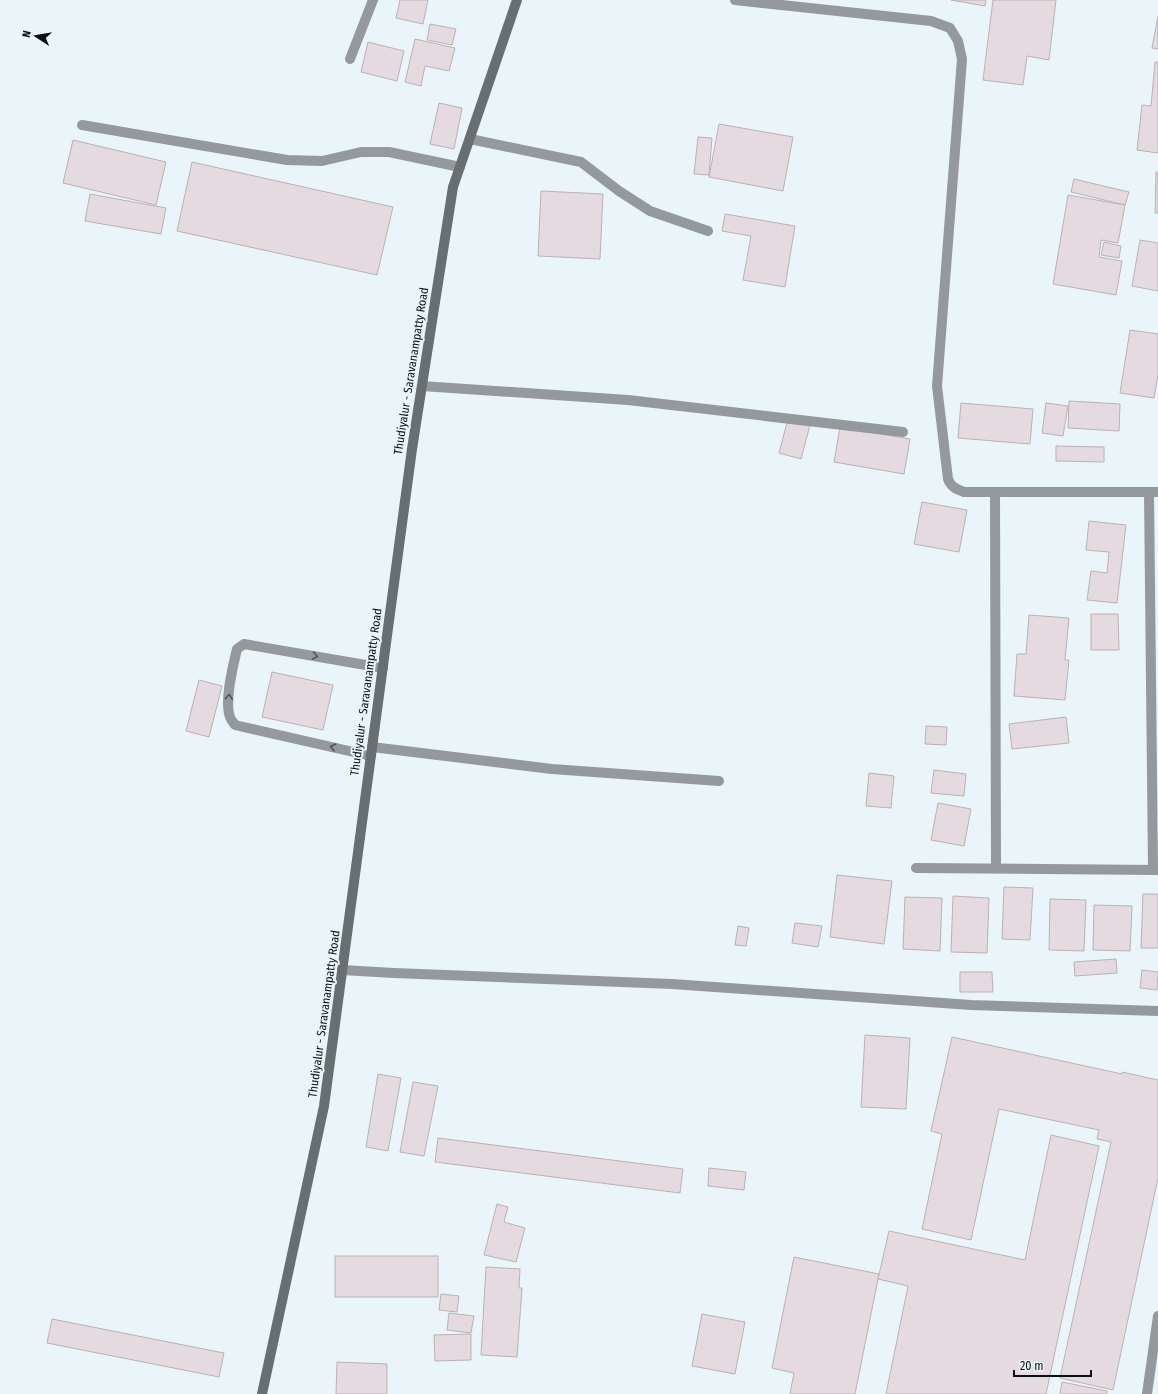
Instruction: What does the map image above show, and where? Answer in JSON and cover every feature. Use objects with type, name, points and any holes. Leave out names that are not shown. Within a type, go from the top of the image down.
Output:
[{"type":"main road","name":"Thudiyalur - Saravanampatty Road","points":[[262,1394],[324,1106],[412,449],[453,187],[517,0]]},
{"type":"street","points":[[350,59],[373,0]]},
{"type":"street","points":[[735,0],[931,21],[950,28],[958,41],[962,59],[936,386],[948,479],[950,484],[955,489],[964,492],[1154,492],[1155,870],[916,868]]},
{"type":"street","points":[[82,125],[287,160],[322,161],[361,152],[389,152],[460,167]]},
{"type":"street","points":[[470,139],[581,162],[619,191],[650,211],[708,231]]},
{"type":"street","points":[[422,386],[628,400],[903,432]]},
{"type":"street","points":[[995,492],[996,868]]},
{"type":"street","points":[[383,668],[244,644],[237,649],[230,679],[228,709],[230,719],[235,724],[372,751],[552,770],[719,781]]},
{"type":"street","points":[[342,970],[672,984],[971,1005],[1158,1011]]},
{"type":"street","points":[[1147,1394],[1158,1316]]},
{"type":"building","points":[[400,0],[428,0],[423,24],[396,18]]},
{"type":"building","points":[[951,0],[986,0],[985,6]]},
{"type":"building","points":[[993,0],[1056,0],[1049,60],[1027,56],[1023,85],[983,80]]},
{"type":"building","points":[[1158,16],[1158,49],[1152,48]]},
{"type":"building","points":[[430,24],[456,29],[452,45],[427,40]]},
{"type":"building","points":[[415,39],[455,48],[449,71],[425,66],[421,86],[405,82]]},
{"type":"building","points":[[368,42],[404,51],[397,81],[361,72]]},
{"type":"building","points":[[1155,62],[1158,62],[1158,153],[1137,150],[1142,105],[1151,106]]},
{"type":"building","points":[[439,103],[462,108],[454,149],[430,144]]},
{"type":"building","points":[[719,124],[793,137],[783,191],[709,177]]},
{"type":"building","points":[[698,137],[712,138],[709,175],[694,174]]},
{"type":"building","points":[[73,140],[166,162],[156,205],[63,183]]},
{"type":"building","points":[[192,162],[393,207],[377,275],[177,231]]},
{"type":"building","points":[[1156,172],[1158,172],[1158,213],[1155,213]]},
{"type":"building","points":[[1074,179],[1129,192],[1125,205],[1071,192]]},
{"type":"building","points":[[541,191],[603,194],[600,259],[538,256]]},
{"type":"building","points":[[90,194],[166,208],[161,234],[85,221]]},
{"type":"building","points":[[1068,195],[1125,205],[1118,243],[1101,240],[1099,257],[1122,261],[1116,295],[1053,284]]},
{"type":"building","points":[[725,214],[795,226],[785,287],[743,280],[751,236],[722,231]]},
{"type":"building","points":[[1140,240],[1158,243],[1158,291],[1132,286]]},
{"type":"building","points":[[1104,242],[1121,246],[1119,258],[1101,255]]},
{"type":"building","points":[[1130,330],[1158,334],[1158,374],[1154,398],[1120,393]]},
{"type":"building","points":[[1069,401],[1120,404],[1119,431],[1068,428]]},
{"type":"building","points":[[961,403],[1033,409],[1030,444],[958,438]]},
{"type":"building","points":[[1046,403],[1068,406],[1063,436],[1042,433]]},
{"type":"building","points":[[788,419],[810,425],[801,459],[779,453]]},
{"type":"building","points":[[840,427],[910,439],[904,474],[834,462]]},
{"type":"building","points":[[1056,446],[1104,447],[1104,462],[1056,461]]},
{"type":"building","points":[[922,502],[967,510],[959,552],[914,544]]},
{"type":"building","points":[[1089,521],[1126,525],[1117,603],[1087,600],[1091,571],[1107,573],[1109,552],[1086,550]]},
{"type":"building","points":[[1091,614],[1118,614],[1119,650],[1091,650]]},
{"type":"building","points":[[1029,615],[1069,618],[1065,660],[1069,660],[1065,700],[1014,696],[1017,654],[1026,654]]},
{"type":"building","points":[[272,672],[333,685],[323,730],[262,717]]},
{"type":"building","points":[[199,680],[222,686],[209,737],[186,731]]},
{"type":"building","points":[[1066,717],[1069,743],[1012,749],[1009,724]]},
{"type":"building","points":[[926,726],[947,727],[946,745],[925,744]]},
{"type":"building","points":[[934,770],[966,774],[964,796],[931,793]]},
{"type":"building","points":[[869,773],[894,776],[891,808],[866,806]]},
{"type":"building","points":[[938,803],[971,809],[964,846],[931,840]]},
{"type":"building","points":[[837,875],[892,881],[884,944],[830,937]]},
{"type":"building","points":[[1004,887],[1033,888],[1030,940],[1002,939]]},
{"type":"building","points":[[1143,894],[1158,894],[1158,948],[1141,948]]},
{"type":"building","points":[[953,896],[989,898],[987,953],[951,952]]},
{"type":"building","points":[[905,897],[942,898],[940,951],[903,949]]},
{"type":"building","points":[[1050,899],[1086,900],[1084,951],[1049,950]]},
{"type":"building","points":[[1094,905],[1132,906],[1130,951],[1093,950]]},
{"type":"building","points":[[795,923],[822,926],[818,947],[792,943]]},
{"type":"building","points":[[738,926],[749,928],[746,946],[735,945]]},
{"type":"building","points":[[1116,959],[1117,973],[1075,976],[1074,962]]},
{"type":"building","points":[[1142,970],[1158,972],[1157,990],[1140,988]]},
{"type":"building","points":[[960,972],[992,972],[993,992],[960,992]]},
{"type":"building","points":[[865,1035],[910,1038],[906,1109],[861,1107]]},
{"type":"building","points":[[952,1037],[1122,1074],[1122,1072],[1158,1080],[1158,1178],[1113,1390],[1060,1378],[1111,1142],[1097,1139],[1099,1130],[999,1109],[971,1240],[922,1229],[942,1134],[931,1131]]},
{"type":"building","points":[[378,1074],[401,1078],[388,1151],[366,1147]]},
{"type":"building","points":[[413,1082],[438,1086],[424,1156],[400,1152]]},
{"type":"building","points":[[1051,1135],[1099,1146],[1046,1394],[886,1394],[908,1286],[878,1279],[889,1231],[1025,1260]]},
{"type":"building","points":[[438,1138],[683,1169],[680,1193],[435,1162]]},
{"type":"building","points":[[709,1168],[746,1172],[744,1190],[708,1186]]},
{"type":"building","points":[[497,1204],[508,1207],[504,1222],[525,1228],[516,1262],[484,1255]]},
{"type":"building","points":[[335,1256],[438,1256],[438,1297],[335,1297]]},
{"type":"building","points":[[794,1257],[879,1274],[855,1394],[790,1394],[794,1373],[772,1368]]},
{"type":"building","points":[[486,1267],[520,1269],[519,1288],[522,1288],[517,1357],[481,1355]]},
{"type":"building","points":[[441,1294],[459,1296],[457,1312],[439,1310]]},
{"type":"building","points":[[449,1313],[474,1316],[471,1333],[447,1330]]},
{"type":"building","points":[[702,1314],[745,1322],[735,1374],[692,1366]]},
{"type":"building","points":[[52,1319],[224,1353],[219,1377],[47,1343]]},
{"type":"building","points":[[471,1334],[471,1360],[435,1361],[434,1335]]},
{"type":"building","points":[[337,1362],[387,1364],[387,1394],[336,1394]]},
{"type":"building","points":[[1062,1382],[1107,1391],[1107,1394],[1060,1394]]}]
